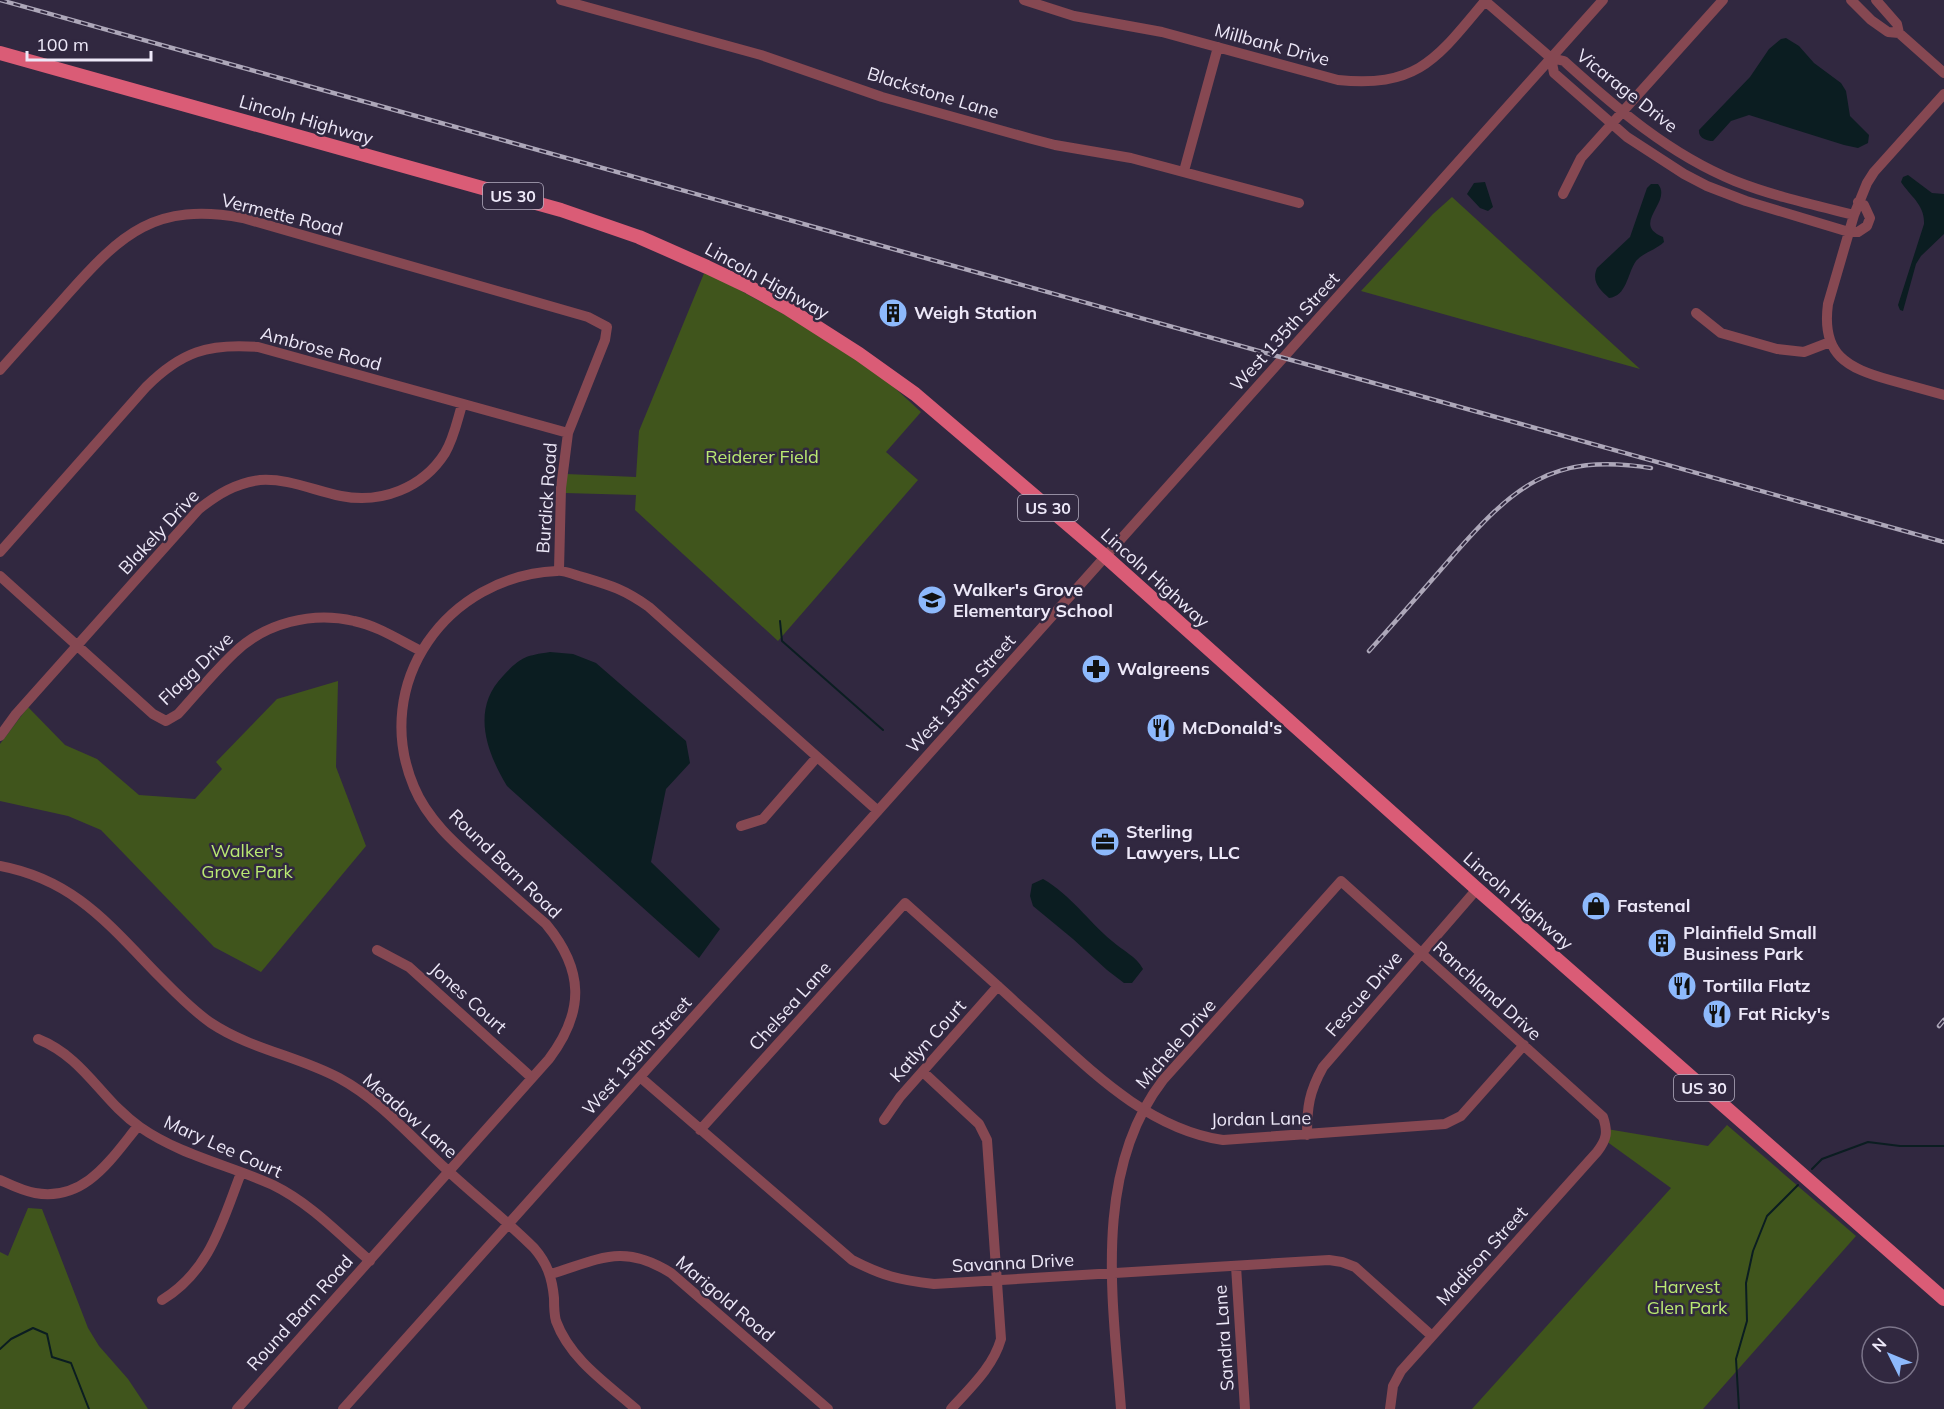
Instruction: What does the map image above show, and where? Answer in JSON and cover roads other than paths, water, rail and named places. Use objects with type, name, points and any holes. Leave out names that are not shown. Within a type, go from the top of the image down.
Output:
[{"type":"main road","name":"Lincoln Highway","points":[[0,53],[561,210],[639,237],[707,267],[787,308],[859,354],[934,410],[1106,557],[1477,889],[1944,1299]]},
{"type":"street","name":"Blackstone Lane","points":[[561,0],[574,1],[761,55],[923,110],[1055,145],[1100,151],[1184,171],[1299,203]]},
{"type":"street","name":"Millbank Drive","points":[[1024,0],[1074,16],[1162,32],[1338,80],[1365,82],[1391,79],[1416,70],[1436,57],[1485,0]]},
{"type":"street","name":"Vicarage Drive","points":[[1485,0],[1551,58],[1564,61],[1623,112],[1680,153],[1735,181],[1780,196],[1854,215]]},
{"type":"street","name":"West 135th Street","points":[[343,1409],[1603,0]]},
{"type":"street","points":[[1563,194],[1581,158],[1723,0]]},
{"type":"street","points":[[1851,0],[1871,20],[1888,32],[1899,33]]},
{"type":"street","points":[[1876,0],[1897,24],[1899,33],[1944,73]]},
{"type":"street","points":[[1184,171],[1218,47]]},
{"type":"street","name":"Vicarage Drive","points":[[1551,58],[1554,73],[1628,138],[1672,167],[1729,195],[1849,232]]},
{"type":"street","points":[[1944,94],[1874,172],[1858,202],[1828,304],[1826,321],[1830,342],[1842,358],[1858,371],[1944,395]]},
{"type":"street","name":"Vicarage Drive","points":[[1672,167],[1680,153]]},
{"type":"street","points":[[1729,195],[1735,181]]},
{"type":"street","points":[[1777,211],[1780,196]]},
{"type":"street","points":[[1849,232],[1858,232],[1868,226],[1869,213],[1864,205],[1858,202]]},
{"type":"street","name":"Vermette Road","points":[[0,370],[102,256],[126,235],[169,217],[194,213],[243,218],[588,317],[608,327]]},
{"type":"street","points":[[1696,313],[1721,333],[1777,349],[1804,352],[1830,342]]},
{"type":"street","name":"Burdick Road","points":[[559,570],[561,488],[568,433],[608,327]]},
{"type":"street","name":"Ambrose Road","points":[[0,552],[162,371],[183,358],[208,348],[231,345],[258,347],[568,433]]},
{"type":"street","name":"Blakely Drive","points":[[0,736],[16,714],[199,509],[220,493],[240,484],[262,480],[283,481],[342,497],[365,499],[390,496],[412,485],[433,468],[445,453],[454,434],[462,405]]},
{"type":"street","name":"Round Barn Road","points":[[237,1409],[532,1078],[558,1047],[569,1027],[575,1007],[575,983],[560,941],[546,924],[444,832],[428,812],[414,788],[401,733],[403,703],[408,678],[421,651],[441,623],[461,605],[483,591],[506,581],[559,570],[604,582],[629,593],[649,607],[878,811]]},
{"type":"street","name":"Flagg Drive","points":[[0,576],[153,714],[166,721],[178,714],[234,652],[255,636],[277,626],[302,619],[328,617],[354,621],[380,630],[421,651]]},
{"type":"street","points":[[741,825],[763,819],[817,757]]},
{"type":"street","name":"Meadow Lane","points":[[0,866],[40,877],[71,893],[100,915],[184,1002],[210,1022],[236,1037],[341,1079],[373,1101],[538,1253],[550,1274],[555,1318],[567,1344],[584,1364],[636,1409]]},
{"type":"street","name":"Ranchland Drive","points":[[1341,881],[1603,1117],[1607,1129]]},
{"type":"street","name":"Michele Drive","points":[[1121,1409],[1111,1251],[1120,1175],[1135,1128],[1143,1109],[1163,1080],[1341,881]]},
{"type":"street","name":"Fescue Drive","points":[[1307,1135],[1307,1106],[1313,1086],[1323,1067],[1477,889]]},
{"type":"street","name":"Jordan Lane","points":[[905,903],[1114,1090],[1143,1109],[1202,1136],[1223,1140],[1445,1124],[1461,1116],[1524,1045]]},
{"type":"street","name":"Chelsea Lane","points":[[700,1130],[905,903]]},
{"type":"street","name":"Jones Court","points":[[377,950],[409,967],[532,1078]]},
{"type":"street","name":"Katlyn Court","points":[[884,1120],[900,1097],[998,986]]},
{"type":"street","name":"Mary Lee Court","points":[[38,1039],[56,1046],[70,1057],[138,1126],[181,1150],[273,1185],[299,1200],[370,1261]]},
{"type":"street","points":[[923,1072],[979,1124],[987,1140],[1001,1339],[997,1353],[988,1368],[951,1409]]},
{"type":"street","name":"Savanna Drive","points":[[640,1077],[843,1253],[874,1272],[900,1280],[934,1284],[1322,1260],[1342,1262],[1355,1267],[1432,1336]]},
{"type":"street","points":[[0,1180],[35,1194],[61,1192],[80,1187],[99,1174],[138,1126]]},
{"type":"street","name":"Madison Street","points":[[1389,1409],[1393,1386],[1401,1371],[1597,1152],[1606,1141],[1607,1129]]},
{"type":"street","points":[[162,1300],[180,1289],[208,1255],[241,1173]]},
{"type":"street","name":"Marigold Road","points":[[550,1274],[616,1255],[653,1261],[671,1273],[828,1409]]},
{"type":"street","name":"Sandra Lane","points":[[1236,1266],[1245,1409]]},
{"type":"waterway","points":[[780,621],[782,641],[883,730]]},
{"type":"waterway","points":[[1812,1169],[1822,1159],[1868,1142],[1900,1146],[1944,1146]]},
{"type":"waterway","points":[[1739,1409],[1736,1359],[1747,1321],[1746,1283],[1753,1251],[1767,1216],[1798,1185]]},
{"type":"waterway","points":[[0,1349],[11,1339],[33,1328],[47,1334],[52,1357],[71,1363],[89,1409]]},
{"type":"railway","points":[[0,0],[1944,542]]},
{"type":"railway","points":[[1369,651],[1473,533],[1515,494],[1537,480],[1560,471],[1586,465],[1616,464],[1651,468]]},
{"type":"railway","points":[[1939,1026],[1944,1020]]},
{"type":"place","name":"Weigh Station","points":[[893,313]]},
{"type":"place","name":"Walker's Grove Elementary School","points":[[932,600]]},
{"type":"place","name":"Walgreens","points":[[1096,669]]},
{"type":"place","name":"McDonald's","points":[[1161,728]]},
{"type":"place","name":"Sterling Lawyers, LLC","points":[[1105,842]]},
{"type":"place","name":"Fastenal","points":[[1596,906]]},
{"type":"place","name":"Plainfield Small Business Park","points":[[1662,943]]},
{"type":"place","name":"Tortilla Flatz","points":[[1682,986]]},
{"type":"place","name":"Fat Ricky's","points":[[1717,1014]]},
{"type":"park label","name":"Reiderer Field","points":[[762,457]]},
{"type":"park label","name":"Walker's Grove Park","points":[[247,861]]},
{"type":"park label","name":"Harvest Glen Park","points":[[1687,1297]]}]
